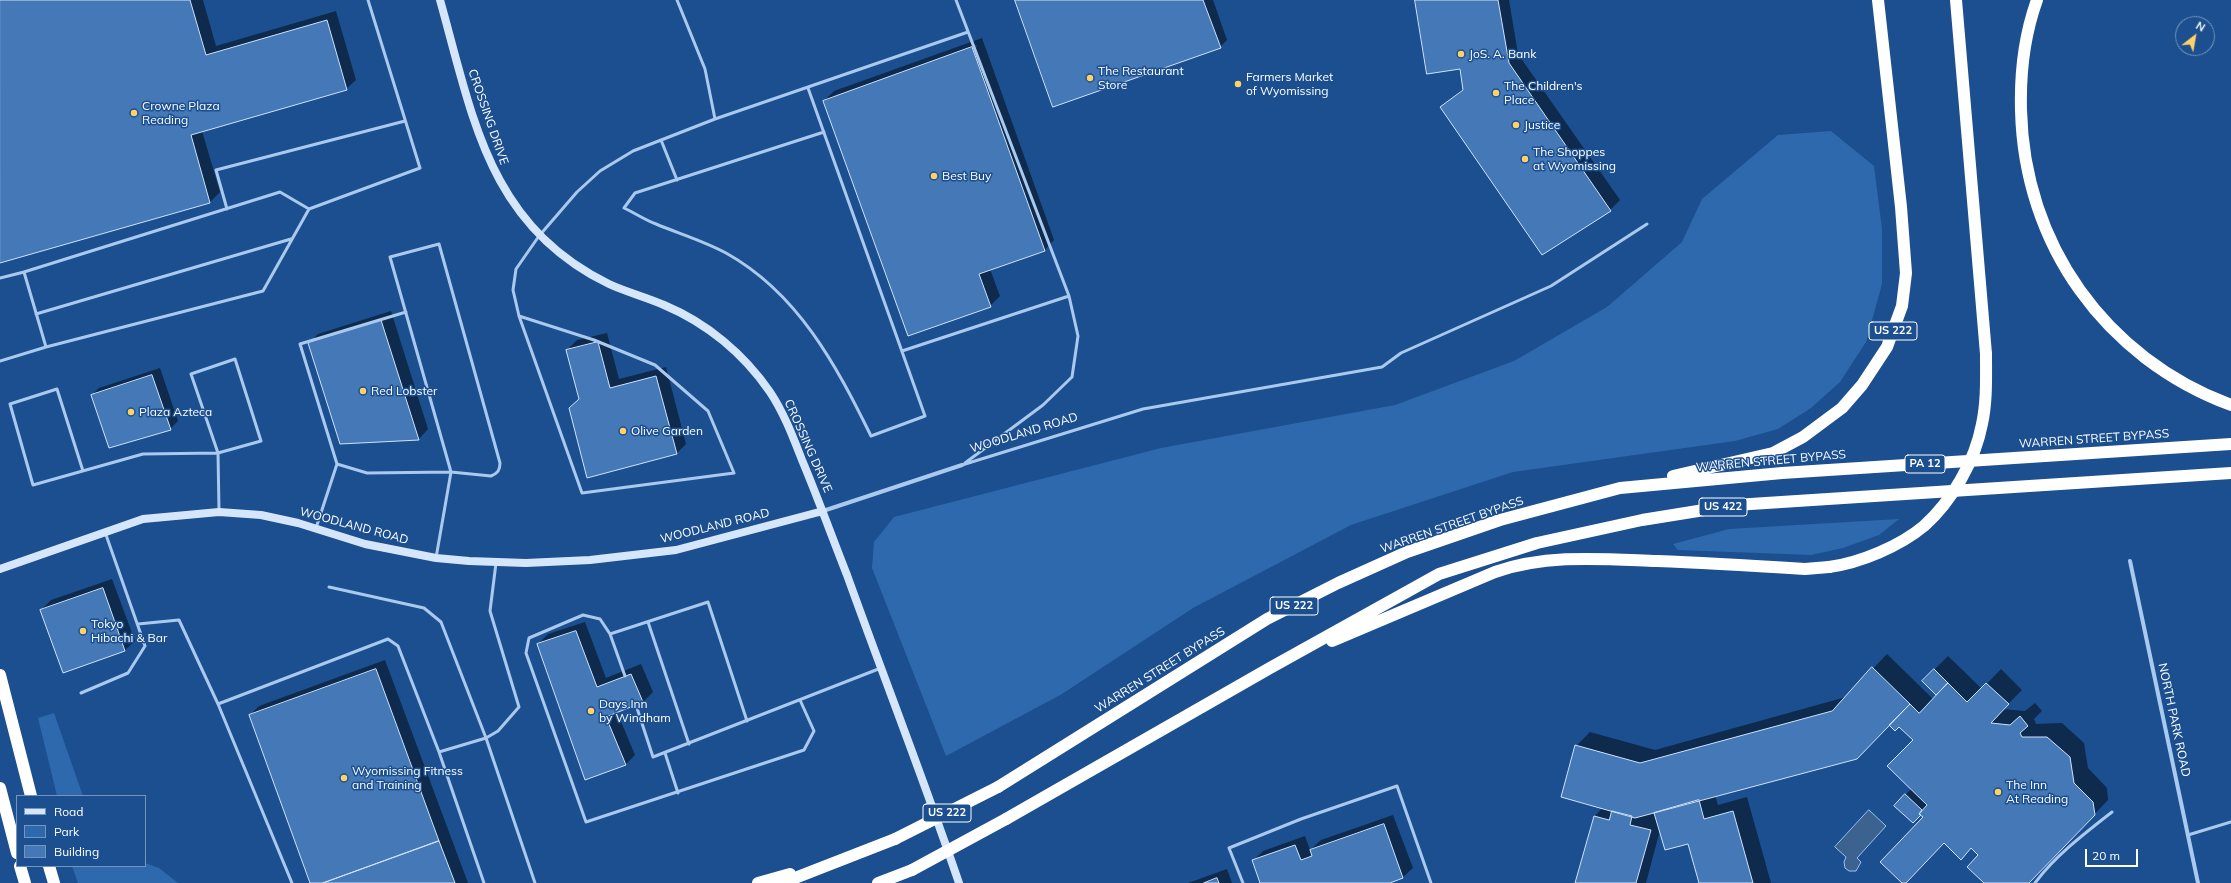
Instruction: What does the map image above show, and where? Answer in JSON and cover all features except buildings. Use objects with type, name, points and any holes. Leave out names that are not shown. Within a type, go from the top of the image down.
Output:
[{"type":"highway","name":"US 222","points":[[1620,488],[1739,462],[1773,453],[1788,446],[1816,428],[1842,408],[1862,385],[1887,347],[1902,306],[1906,273],[1901,207],[1878,0]]},
{"type":"highway","name":"US 222","points":[[881,882],[912,870],[1006,819],[1270,668],[1517,564],[1535,561],[1621,560],[1805,569],[1829,567],[1848,565],[1889,547],[1923,526],[1942,505],[1968,468],[1982,424],[1986,392],[1986,354],[1956,0]]},
{"type":"highway","points":[[2037,0],[2025,40],[2021,68],[2021,126],[2030,180],[2037,207],[2060,260],[2093,308],[2132,347],[2175,377],[2231,405]]},
{"type":"highway","name":"WARREN STREET BYPASS","points":[[782,883],[895,839],[998,787],[1267,619],[1338,583],[1407,552],[1500,520],[1620,488],[1774,473],[2231,444]]},
{"type":"highway","name":"US 422","points":[[1270,668],[1439,574],[1537,543],[1642,520],[1742,505],[2231,473]]},
{"type":"highway","points":[[0,675],[31,795]]},
{"type":"highway","points":[[0,788],[16,849]]},
{"type":"highway","points":[[758,883],[852,856]]},
{"type":"highway","points":[[20,867],[25,883]]},
{"type":"highway","points":[[49,867],[54,883]]},
{"type":"main road","name":"CROSSING DRIVE","points":[[440,0],[484,149],[506,194],[539,236],[562,255],[590,274],[612,285],[677,311],[695,321],[729,346],[752,368],[771,394],[788,425],[823,511],[959,883]]},
{"type":"main road","name":"WOODLAND ROAD","points":[[0,569],[143,519],[219,512],[261,515],[316,528],[391,550],[436,558],[496,563],[590,560],[676,550],[823,511]]},
{"type":"street","name":"WOODLAND ROAD","points":[[823,511],[962,465]]},
{"type":"street","name":"NORTH PARK ROAD","points":[[2130,561],[2198,883]]},
{"type":"lane","points":[[0,361],[46,347],[263,291],[309,209],[420,168],[368,0]]},
{"type":"lane","points":[[677,0],[704,69],[716,119]]},
{"type":"lane","points":[[956,0],[1069,296],[1078,336],[1072,377],[1043,405],[962,465]]},
{"type":"lane","points":[[519,316],[594,340],[655,365],[708,411],[734,473],[582,494],[519,316],[513,290],[516,269],[539,236],[576,192],[600,171],[633,151],[716,119],[968,32]]},
{"type":"lane","points":[[808,88],[824,132],[925,416],[871,436],[826,350],[803,319],[778,292],[750,267],[726,253],[694,237],[655,224],[624,208],[635,193],[824,132]]},
{"type":"lane","points":[[227,209],[216,170],[405,121]]},
{"type":"lane","points":[[661,140],[676,180]]},
{"type":"lane","points":[[0,278],[24,272],[280,192],[309,209]]},
{"type":"lane","name":"WOODLAND ROAD","points":[[962,465],[1143,410],[1382,367],[1401,353],[1551,286],[1647,224]]},
{"type":"lane","points":[[36,314],[292,239]]},
{"type":"lane","points":[[337,464],[367,473],[451,472],[491,476],[500,469],[500,463],[439,244],[390,257],[451,472],[436,558]]},
{"type":"lane","points":[[24,272],[46,347]]},
{"type":"lane","points":[[902,351],[1069,296]]},
{"type":"lane","points":[[316,528],[337,464],[300,344],[406,312]]},
{"type":"lane","points":[[83,471],[57,389],[10,404],[33,486],[143,454],[218,453],[261,441],[235,359],[191,374],[218,453],[219,512]]},
{"type":"lane","points":[[81,693],[128,673],[146,646],[105,532]]},
{"type":"lane","points":[[439,752],[486,738],[498,731],[519,706],[490,611],[496,563]]},
{"type":"lane","points":[[329,587],[424,608],[441,622],[486,738],[535,883]]},
{"type":"lane","points":[[610,634],[708,602],[747,721]]},
{"type":"lane","points":[[625,676],[610,634],[600,619],[583,615],[529,638],[526,652],[586,822],[804,750],[814,731],[800,700]]},
{"type":"lane","points":[[138,624],[179,620],[218,704],[292,883]]},
{"type":"lane","points":[[648,622],[690,744]]},
{"type":"lane","points":[[218,704],[388,639],[398,646],[439,752],[484,883]]},
{"type":"lane","points":[[636,705],[653,757],[690,744],[881,668]]},
{"type":"lane","points":[[665,753],[678,792]]},
{"type":"lane","points":[[1243,883],[1229,848],[1301,819],[1396,786],[1432,883]]},
{"type":"lane","points":[[2035,883],[2042,874],[2089,830],[2112,812]]},
{"type":"lane","points":[[2188,835],[2231,822]]},
{"type":"green space","points":[[1831,131],[1874,166],[1882,229],[1882,284],[1866,342],[1840,382],[1811,408],[1778,429],[1735,441],[1513,472],[1351,525],[1193,608],[1062,694],[946,756],[872,568],[874,542],[894,517],[1161,448],[1395,405],[1514,361],[1607,307],[1682,242],[1702,199],[1778,135]]},
{"type":"green space","points":[[1899,519],[1879,535],[1843,548],[1811,555],[1678,550],[1673,544],[1729,529]]},
{"type":"green space","points":[[54,713],[83,795],[57,795],[38,718]]},
{"type":"green space","points":[[146,863],[159,868],[178,883],[78,883],[72,867],[146,867]]},
{"type":"shaded area","points":[[1869,810],[1886,826],[1857,858],[1861,862],[1856,871],[1849,871],[1845,868],[1844,862],[1846,857],[1835,847]]},
{"type":"place","name":"JoS. A. Bank","points":[[1461,54]]},
{"type":"place","name":"The Restaurant Store","points":[[1090,78]]},
{"type":"place","name":"Farmers Market of Wyomissing","points":[[1238,84]]},
{"type":"place","name":"The Children's Place","points":[[1496,93]]},
{"type":"place","name":"Crowne Plaza Reading","points":[[134,113]]},
{"type":"place","name":"Justice","points":[[1516,125]]},
{"type":"place","name":"The Shoppes at Wyomissing","points":[[1525,159]]},
{"type":"place","name":"Best Buy","points":[[934,176]]},
{"type":"place","name":"Red Lobster","points":[[363,391]]},
{"type":"place","name":"Plaza Azteca","points":[[131,412]]},
{"type":"place","name":"Olive Garden","points":[[623,431]]},
{"type":"place","name":"Tokyo Hibachi & Bar","points":[[83,631]]},
{"type":"place","name":"Days Inn by Windham","points":[[591,711]]},
{"type":"place","name":"Wyomissing Fitness and Training","points":[[344,778]]},
{"type":"place","name":"The Inn At Reading","points":[[1998,792]]}]
